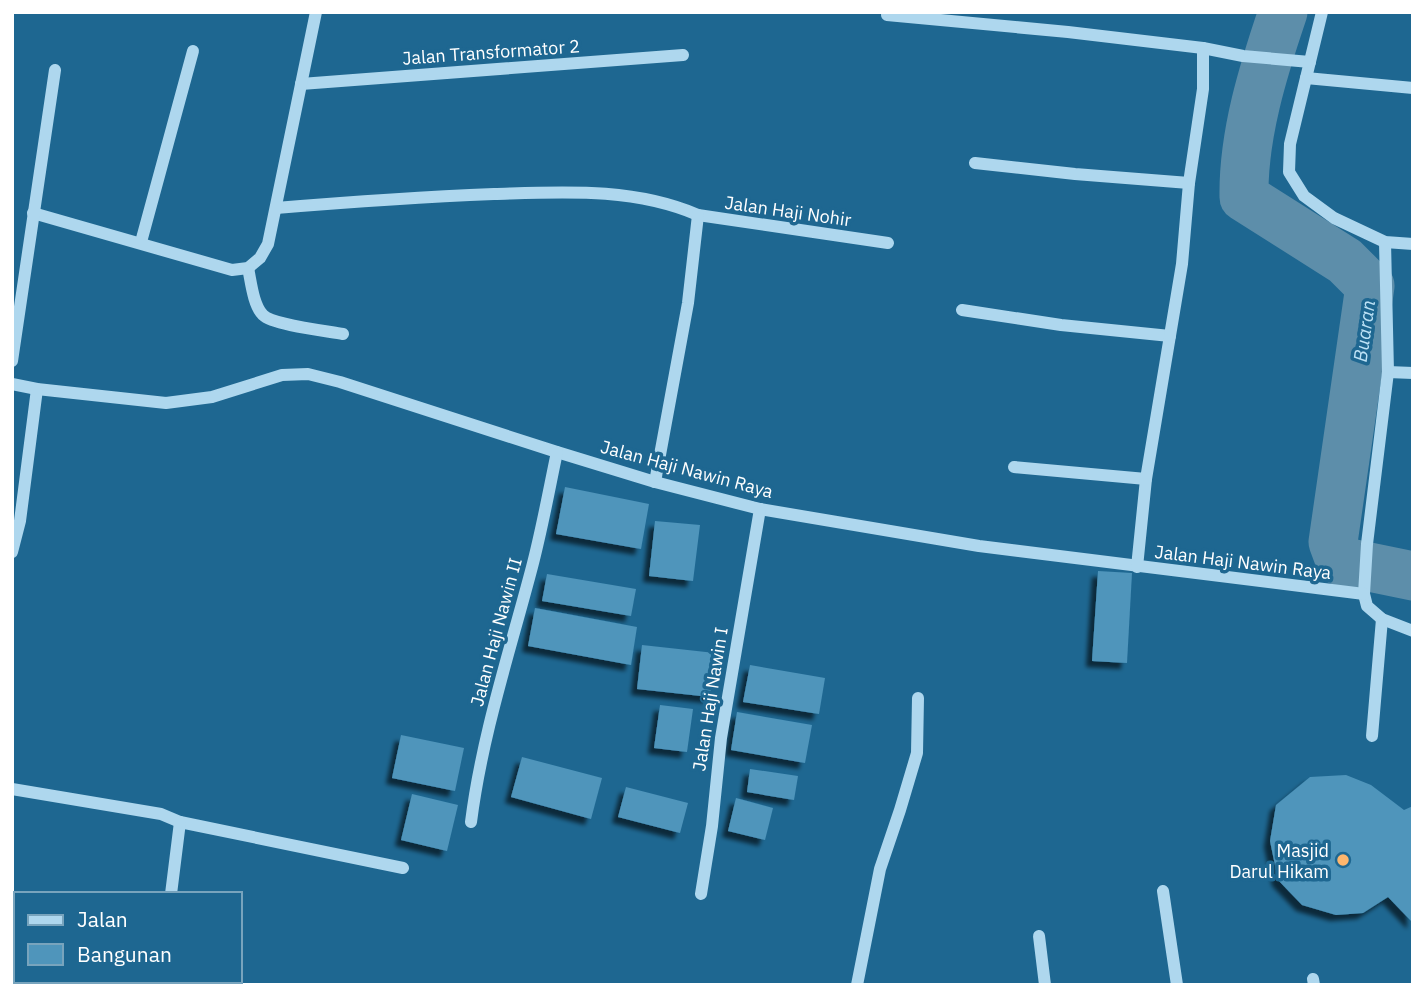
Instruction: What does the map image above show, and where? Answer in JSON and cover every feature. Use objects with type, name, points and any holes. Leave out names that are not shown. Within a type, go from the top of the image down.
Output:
[{"type":"street","points":[[33,212],[141,242],[214,266],[232,270],[248,268],[260,258],[268,244],[316,12]]},
{"type":"street","points":[[1322,12],[1290,144],[1289,173],[1304,196],[1334,218],[1385,242],[1413,244]]},
{"type":"street","points":[[887,15],[1068,32],[1203,48],[1243,56],[1310,62]]},
{"type":"street","points":[[1137,567],[1146,479],[1182,264],[1189,183],[1203,89],[1203,48]]},
{"type":"street","points":[[141,242],[193,51]]},
{"type":"street","name":"Jalan Transformator 2","points":[[302,84],[683,55]]},
{"type":"street","points":[[12,361],[55,70]]},
{"type":"street","points":[[1306,78],[1413,88]]},
{"type":"street","points":[[975,163],[1189,183]]},
{"type":"street","name":"Jalan Haji Nohir","points":[[276,208],[417,197],[569,191],[624,194],[698,215],[888,243]]},
{"type":"street","points":[[655,482],[688,303],[698,215]]},
{"type":"street","points":[[1385,242],[1388,372],[1367,544],[1364,594],[1367,606],[1382,619],[1413,631]]},
{"type":"street","points":[[248,268],[262,314],[273,321],[344,334]]},
{"type":"street","points":[[962,310],[1060,325],[1170,336]]},
{"type":"street","points":[[1388,372],[1413,373]]},
{"type":"street","name":"Jalan Haji Nawin Raya","points":[[12,384],[166,403],[212,397],[282,375],[308,374],[655,482],[760,509],[979,546],[1364,594]]},
{"type":"street","points":[[12,552],[20,521],[37,389]]},
{"type":"street","name":"Jalan Haji Nawin II","points":[[471,822],[484,750],[533,564],[557,452]]},
{"type":"street","points":[[1014,467],[1146,479]]},
{"type":"street","name":"Jalan Haji Nawin I","points":[[701,894],[712,826],[721,738],[760,509]]},
{"type":"street","points":[[1371,736],[1382,619]]},
{"type":"street","points":[[857,985],[880,869],[917,753],[918,698]]},
{"type":"street","points":[[12,789],[161,814],[180,822],[403,868]]},
{"type":"street","points":[[170,892],[180,822]]},
{"type":"street","points":[[1163,891],[1177,985]]},
{"type":"street","points":[[1040,936],[1045,985]]},
{"type":"building","points":[[565,487],[649,504],[641,549],[556,534]]},
{"type":"building","points":[[655,521],[700,525],[693,581],[649,576]]},
{"type":"building","points":[[1098,571],[1132,573],[1127,663],[1092,661]]},
{"type":"building","points":[[547,574],[636,589],[631,616],[542,601]]},
{"type":"building","points":[[535,608],[637,627],[631,665],[528,646]]},
{"type":"building","points":[[642,645],[715,653],[710,697],[637,689]]},
{"type":"building","points":[[750,665],[825,678],[819,714],[743,702]]},
{"type":"building","points":[[660,705],[693,709],[687,752],[654,748]]},
{"type":"building","points":[[737,712],[812,725],[805,763],[731,750]]},
{"type":"building","points":[[401,735],[464,748],[455,791],[392,778]]},
{"type":"building","points":[[522,757],[602,778],[591,819],[511,797]]},
{"type":"building","points":[[750,769],[798,776],[794,800],[747,792]]},
{"type":"building","name":"Masjid Darul Hikam","points":[[1346,775],[1371,785],[1404,810],[1413,806],[1413,923],[1388,897],[1363,913],[1336,915],[1302,905],[1278,880],[1270,841],[1276,805],[1310,777]]},
{"type":"building","points":[[626,787],[688,803],[680,833],[618,817]]},
{"type":"building","points":[[412,794],[458,805],[447,851],[401,840]]},
{"type":"building","points":[[736,798],[773,808],[765,840],[728,831]]},
{"type":"waterway","name":"Buaran","points":[[1283,12],[1251,127],[1244,197],[1345,261],[1370,286],[1333,542],[1340,561],[1413,576]]},
{"type":"place","name":"Masjid Darul Hikam","points":[[1343,860]]}]
